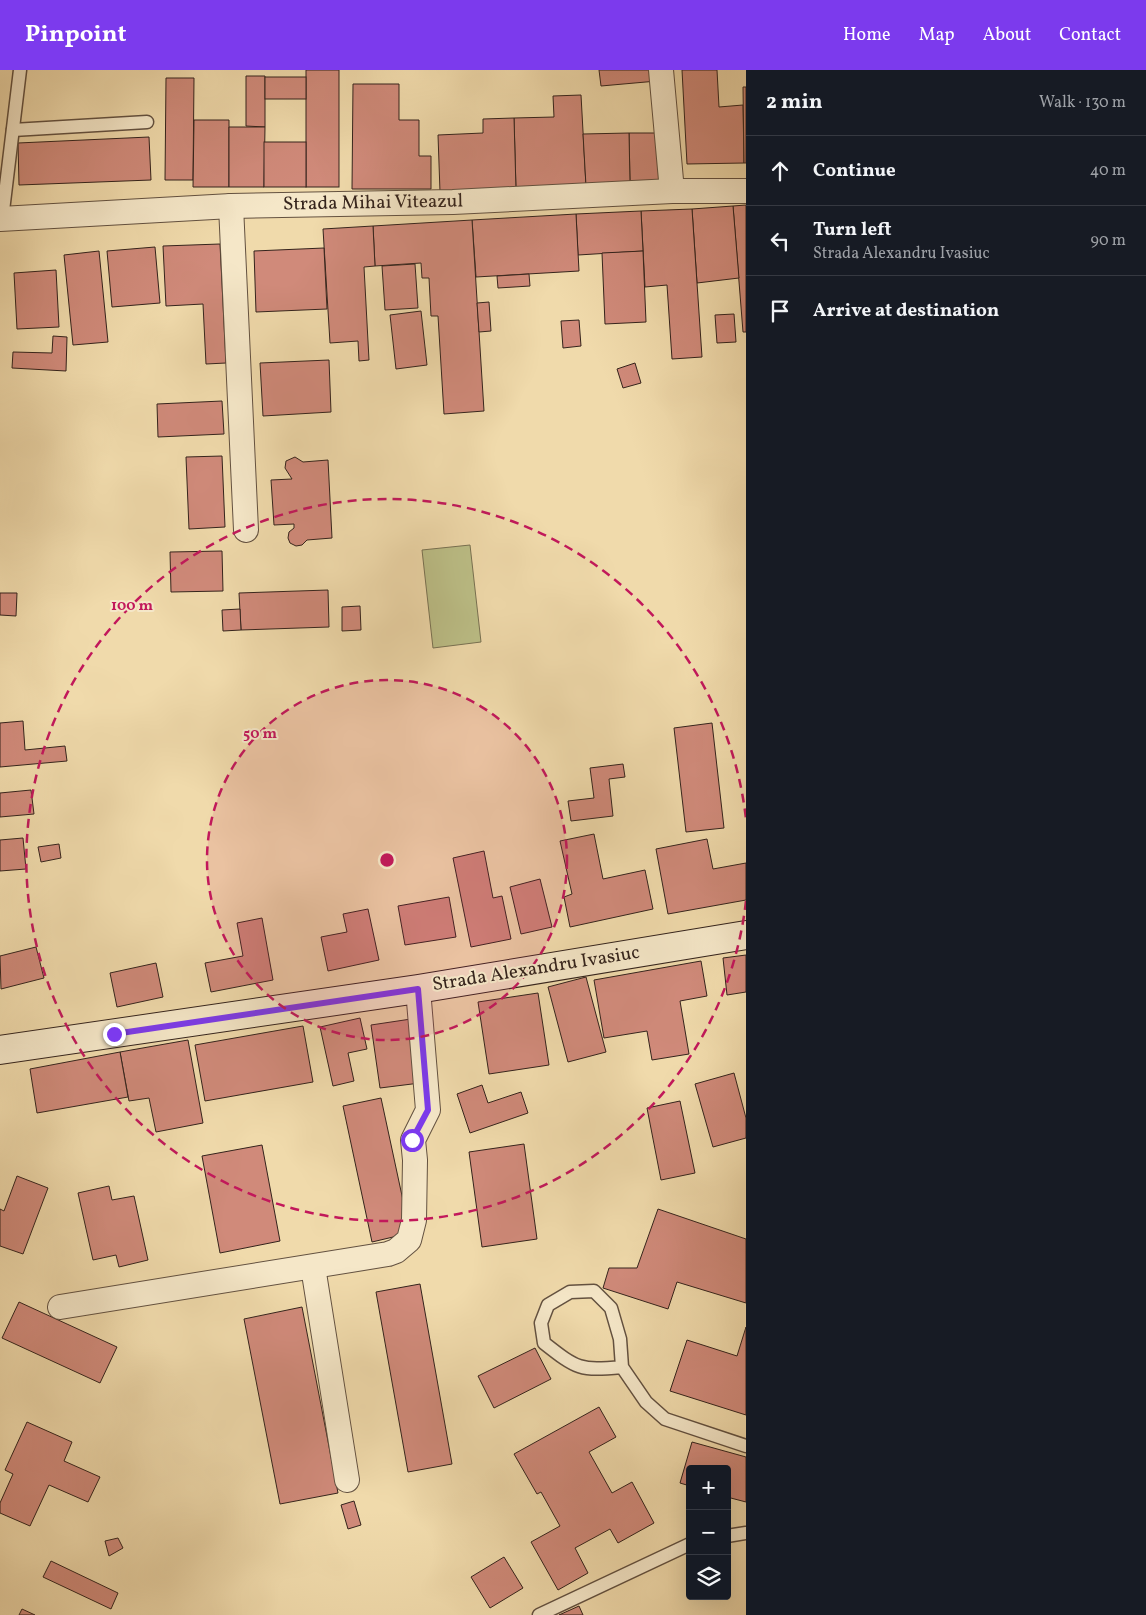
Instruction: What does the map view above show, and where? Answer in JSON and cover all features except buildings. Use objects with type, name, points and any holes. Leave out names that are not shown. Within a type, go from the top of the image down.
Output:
[{"type":"main road","name":"Strada Alexandru Ivasiuc","points":[[0,1050],[418,989],[746,935]]},
{"type":"street","points":[[661,70],[672,191]]},
{"type":"street","name":"Strada Mihai Viteazul","points":[[1,219],[231,206],[453,202],[672,191],[746,190]]},
{"type":"street","points":[[231,206],[246,530]]},
{"type":"street","points":[[60,1307],[388,1254],[409,1240],[414,1220],[415,1160],[412,1140],[428,1110],[418,989]]},
{"type":"street","points":[[313,1267],[347,1480]]},
{"type":"lane","points":[[1,219],[20,70]]},
{"type":"lane","points":[[13,130],[147,122]]},
{"type":"lane","points":[[622,1367],[590,1370],[572,1365],[544,1343],[540,1323],[548,1305],[570,1292],[594,1292],[611,1308],[620,1339],[622,1367],[646,1402],[664,1419],[746,1446]]},
{"type":"lane","points":[[731,1535],[746,1533]]},
{"type":"lane","points":[[540,1615],[686,1546]]},
{"type":"green space","points":[[470,545],[481,642],[433,648],[422,550]]},
{"type":"route","points":[[114,1034],[418,989],[428,1110],[412,1140]]}]
